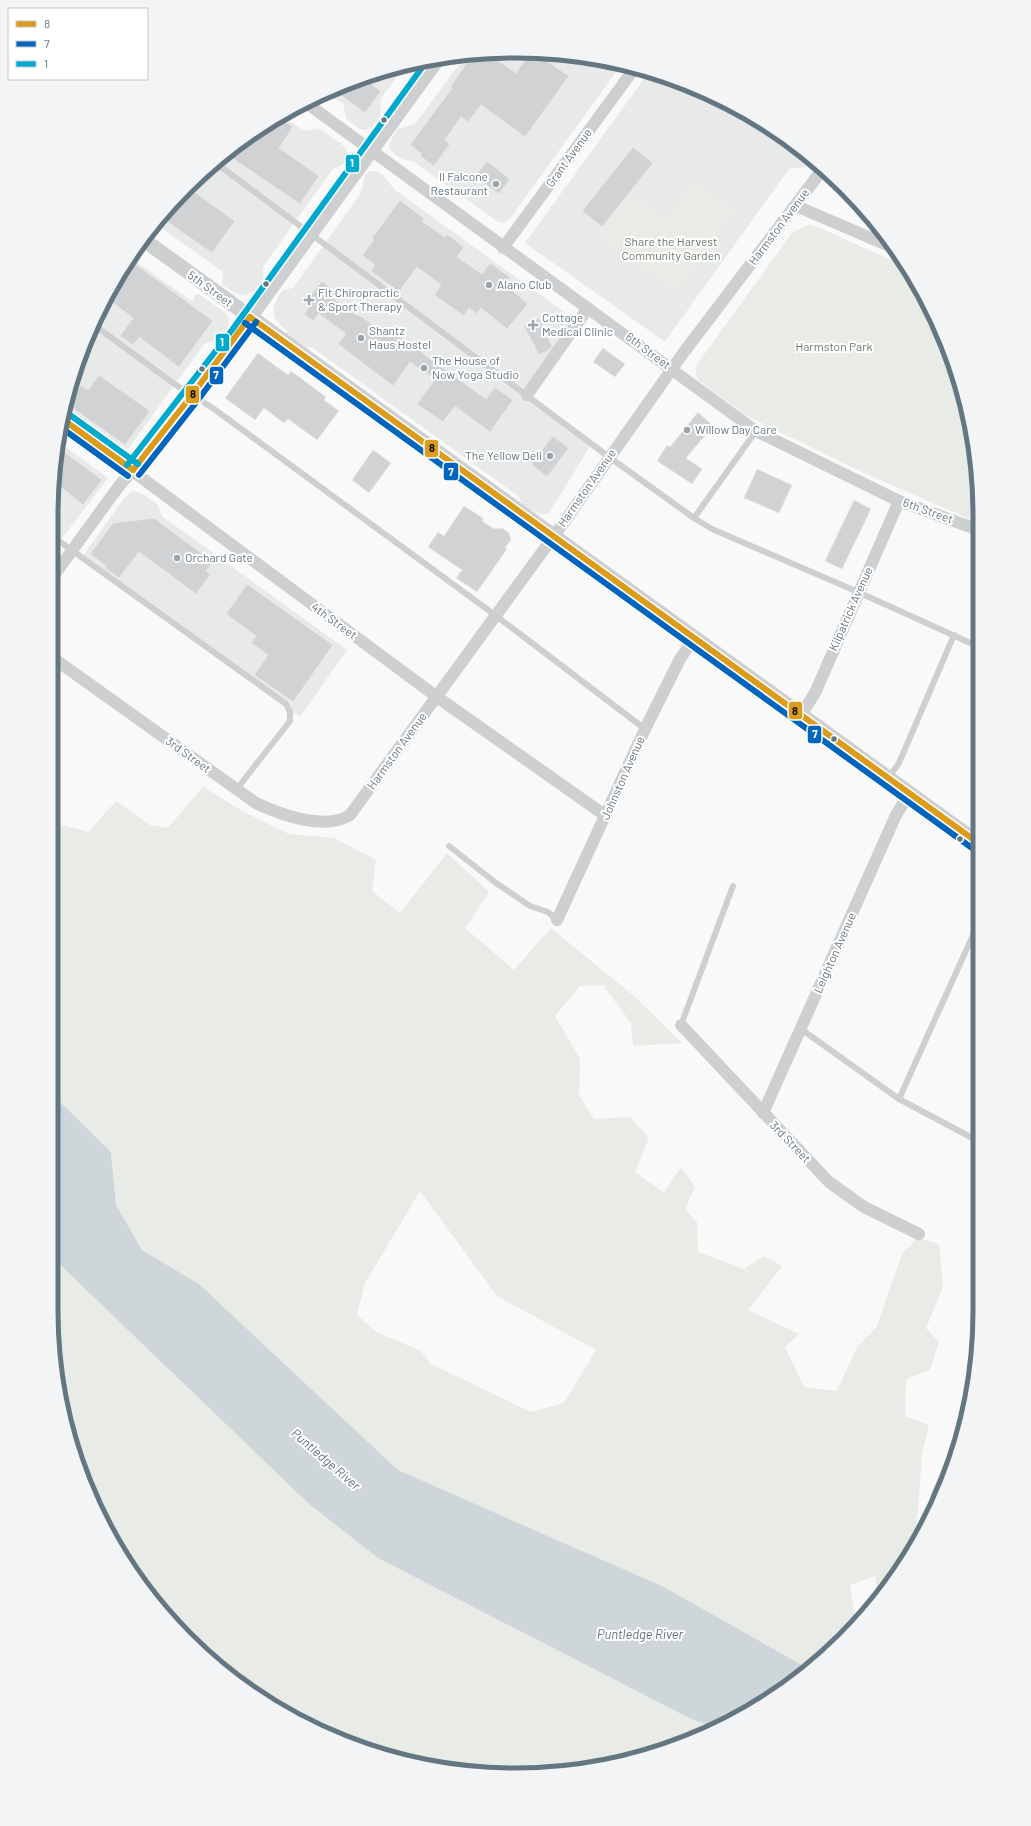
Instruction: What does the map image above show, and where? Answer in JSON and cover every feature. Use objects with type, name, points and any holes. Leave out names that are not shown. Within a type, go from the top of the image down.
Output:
[{"type":"street","points":[[58,570],[117,489],[192,395],[433,66]]},
{"type":"street","name":"Grant Avenue","points":[[503,248],[631,73]]},
{"type":"street","name":"6th Street","points":[[311,106],[503,248],[588,308],[756,431],[899,500],[973,528]]},
{"type":"street","name":"Harmston Avenue","points":[[336,822],[350,815],[437,697],[672,369],[819,174]]},
{"type":"street","points":[[796,206],[881,241]]},
{"type":"street","name":"5th Street","points":[[148,243],[888,779],[973,837]]},
{"type":"street","points":[[527,395],[588,308]]},
{"type":"street","name":"4th Street","points":[[68,423],[437,697],[606,816]]},
{"type":"street","name":"Kilpatrick Avenue","points":[[801,715],[815,693],[899,500]]},
{"type":"street","name":"Johnston Avenue","points":[[557,920],[645,729],[680,659],[694,638]]},
{"type":"street","name":"3rd Street","points":[[58,662],[256,803],[282,814],[299,818],[336,822]]},
{"type":"street","name":"Leighton Avenue","points":[[763,1114],[896,815],[909,794]]},
{"type":"street","name":"3rd Street","points":[[681,1025],[763,1114],[829,1182],[864,1207],[919,1234]]},
{"type":"lane","points":[[221,166],[609,457],[694,518],[712,529],[858,592],[973,644]]},
{"type":"lane","points":[[98,328],[214,409],[495,616],[645,729]]},
{"type":"lane","points":[[694,518],[756,431]]},
{"type":"lane","points":[[58,540],[286,704],[290,712],[290,721],[236,790]]},
{"type":"lane","points":[[888,779],[899,763],[954,635]]},
{"type":"lane","points":[[449,846],[496,883],[530,906],[548,912],[557,920]]},
{"type":"lane","points":[[681,1025],[733,886]]},
{"type":"lane","points":[[899,1099],[973,935]]},
{"type":"lane","points":[[801,1029],[899,1099],[973,1138]]},
{"type":"shaded area","points":[[516,58],[545,59],[575,62],[617,70],[509,220],[504,223],[498,222],[414,162],[401,159],[392,152],[389,146],[398,129],[415,124],[461,61]]},
{"type":"shaded area","points":[[400,73],[381,98],[380,116],[372,127],[367,130],[360,129],[347,120],[343,104],[332,97],[368,82]]},
{"type":"shaded area","points":[[645,77],[691,93],[744,119],[770,135],[810,166],[789,169],[664,341],[525,243]]},
{"type":"shaded area","points":[[287,119],[304,131],[317,129],[322,130],[344,146],[348,153],[348,159],[343,164],[332,170],[265,264],[263,268],[264,280],[255,290],[246,295],[237,294],[222,285],[223,272],[161,227],[192,192],[237,153],[261,135]]},
{"type":"shaded area","points":[[370,171],[376,171],[382,174],[395,190],[578,322],[527,395],[592,443],[549,513],[543,515],[530,510],[523,505],[518,496],[313,348],[302,346],[285,334],[287,331],[275,319],[273,308],[279,295],[283,290],[293,288],[361,193],[365,175]]},
{"type":"shaded area","points":[[135,261],[193,302],[195,295],[199,294],[227,315],[229,321],[226,333],[222,338],[204,344],[129,448],[126,449],[71,411],[82,368],[93,340],[105,313]]},
{"type":"shaded area","points":[[64,446],[108,478],[60,541],[58,540],[59,486]]},
{"type":"shaded area","points":[[133,491],[141,493],[157,504],[162,516],[347,650],[300,717],[82,557],[125,497]]},
{"type":"green space","name":"Share the Harvest Community Garden","points":[[694,181],[736,211],[677,293],[595,233],[612,210],[617,213],[632,193],[667,218]]},
{"type":"green space","name":"Harmston Park","points":[[808,225],[818,227],[897,263],[926,313],[949,368],[964,426],[969,456],[973,521],[860,471],[747,416],[699,381],[696,372],[698,363],[792,233]]},
{"type":"green space","points":[[203,787],[244,812],[289,834],[334,838],[376,860],[372,891],[400,913],[447,853],[489,892],[465,928],[514,970],[551,928],[635,997],[682,1043],[633,1046],[631,1023],[603,985],[580,986],[555,1016],[580,1059],[579,1095],[594,1119],[630,1117],[649,1138],[635,1172],[664,1193],[681,1167],[695,1187],[685,1209],[697,1222],[698,1252],[744,1269],[763,1256],[782,1266],[748,1310],[799,1334],[785,1347],[804,1387],[837,1391],[857,1347],[876,1328],[902,1254],[918,1238],[939,1244],[943,1287],[926,1328],[939,1342],[930,1370],[906,1379],[905,1416],[929,1425],[922,1454],[916,1531],[896,1565],[877,1590],[875,1576],[850,1585],[855,1617],[839,1634],[803,1666],[664,1587],[398,1470],[199,1284],[142,1250],[116,1205],[111,1152],[58,1100],[58,823],[88,832],[116,801],[150,825],[168,828]],"holes":[[[420,1191],[497,1296],[596,1350],[564,1403],[531,1412],[431,1364],[421,1351],[376,1332],[357,1315],[365,1283]]]},
{"type":"green space","points":[[58,1263],[309,1504],[378,1558],[691,1719],[709,1725],[663,1744],[605,1759],[545,1767],[486,1767],[426,1759],[368,1744],[313,1721],[261,1691],[214,1654],[192,1634],[172,1612],[135,1565],[105,1513],[82,1458],[67,1400],[59,1340]]},
{"type":"water","name":"Puntledge River","points":[[58,1100],[111,1152],[116,1205],[142,1250],[199,1284],[398,1470],[664,1587],[803,1666],[770,1691],[744,1707],[709,1725],[691,1719],[378,1558],[309,1504],[58,1263]]},
{"type":"building","points":[[526,58],[544,59],[569,76],[525,137],[481,105],[468,122],[461,117],[445,140],[450,144],[434,166],[420,156],[422,154],[410,145],[452,88],[450,87],[468,61],[486,59],[496,59],[516,73]]},
{"type":"building","points":[[368,82],[381,91],[365,113],[339,94]]},
{"type":"building","points":[[284,121],[293,127],[279,148],[319,176],[300,204],[231,158],[261,135]]},
{"type":"building","points":[[633,147],[653,163],[602,227],[582,211]]},
{"type":"building","name":"Il Falcone Restaurant","points":[[487,161],[510,179],[499,194],[475,176]]},
{"type":"building","points":[[193,191],[235,221],[212,253],[166,221]]},
{"type":"building","points":[[400,200],[424,218],[422,221],[445,237],[447,234],[464,247],[457,257],[482,274],[490,263],[510,277],[505,284],[528,304],[507,329],[481,308],[477,314],[469,308],[464,316],[434,295],[441,285],[417,267],[399,292],[371,271],[375,265],[362,255],[374,240],[372,238]]},
{"type":"building","points":[[134,263],[213,321],[179,367],[139,337],[133,345],[120,336],[133,318],[111,302]]},
{"type":"building","points":[[322,281],[336,293],[333,298],[358,316],[359,315],[389,336],[392,331],[486,399],[495,387],[513,400],[490,432],[455,406],[443,422],[417,404],[435,379],[410,362],[393,386],[338,344],[346,334],[319,314],[313,321],[304,314],[309,307],[304,303]]},
{"type":"building","points":[[539,318],[552,346],[549,350],[539,355],[524,326]]},
{"type":"building","points":[[603,348],[625,364],[615,377],[593,362]]},
{"type":"building","points":[[258,353],[288,375],[291,371],[326,397],[324,400],[339,411],[317,440],[288,419],[284,423],[264,408],[255,420],[225,398]]},
{"type":"building","points":[[99,375],[150,411],[125,445],[71,407],[75,395],[81,385],[88,390]]},
{"type":"building","points":[[698,412],[713,426],[686,458],[702,469],[692,484],[657,461],[667,445],[670,447]]},
{"type":"building","name":"The Yellow Deli","points":[[553,436],[569,448],[547,477],[531,464]]},
{"type":"building","points":[[373,450],[391,463],[369,493],[352,480]]},
{"type":"building","points":[[63,451],[102,480],[83,505],[59,486]]},
{"type":"building","points":[[757,469],[792,485],[779,513],[744,498]]},
{"type":"building","points":[[854,500],[871,509],[842,569],[825,561]]},
{"type":"building","points":[[464,506],[483,518],[482,521],[494,529],[502,528],[509,533],[511,540],[505,548],[507,549],[477,592],[456,578],[462,570],[428,547],[438,532],[444,536]]},
{"type":"building","name":"Orchard Gate","points":[[154,518],[213,562],[206,571],[211,574],[196,594],[139,552],[119,578],[105,568],[106,566],[90,554],[113,523]]},
{"type":"building","points":[[247,584],[333,645],[293,702],[254,675],[268,655],[251,643],[256,636],[226,614]]},
{"type":"transit line","name":"1","points":[[127,465],[232,330],[422,68]]},
{"type":"transit line","name":"8","points":[[250,317],[973,839]]},
{"type":"transit line","name":"8","points":[[133,470],[192,395],[250,317]]},
{"type":"transit line","name":"7","points":[[139,475],[198,400],[256,322]]},
{"type":"transit line","name":"7","points":[[245,323],[972,848]]},
{"type":"transit line","name":"1","points":[[70,415],[138,464]]},
{"type":"transit line","name":"8","points":[[68,423],[133,470]]},
{"type":"transit line","name":"7","points":[[66,431],[128,476]]},
{"type":"place","name":"Il Falcone Restaurant","points":[[496,184]]},
{"type":"place","name":"Alano Club","points":[[489,285]]},
{"type":"place","name":"Fit Chiropractic & Sport Therapy","points":[[309,300]]},
{"type":"place","name":"Cottage Medical Clinic","points":[[533,325]]},
{"type":"place","name":"Shantz Haus Hostel","points":[[361,338]]},
{"type":"place","name":"The House of Now Yoga Studio","points":[[424,368]]},
{"type":"place","name":"Willow Day Care","points":[[687,430]]},
{"type":"place","name":"The Yellow Deli","points":[[550,456]]},
{"type":"place","name":"Orchard Gate","points":[[177,558]]}]
